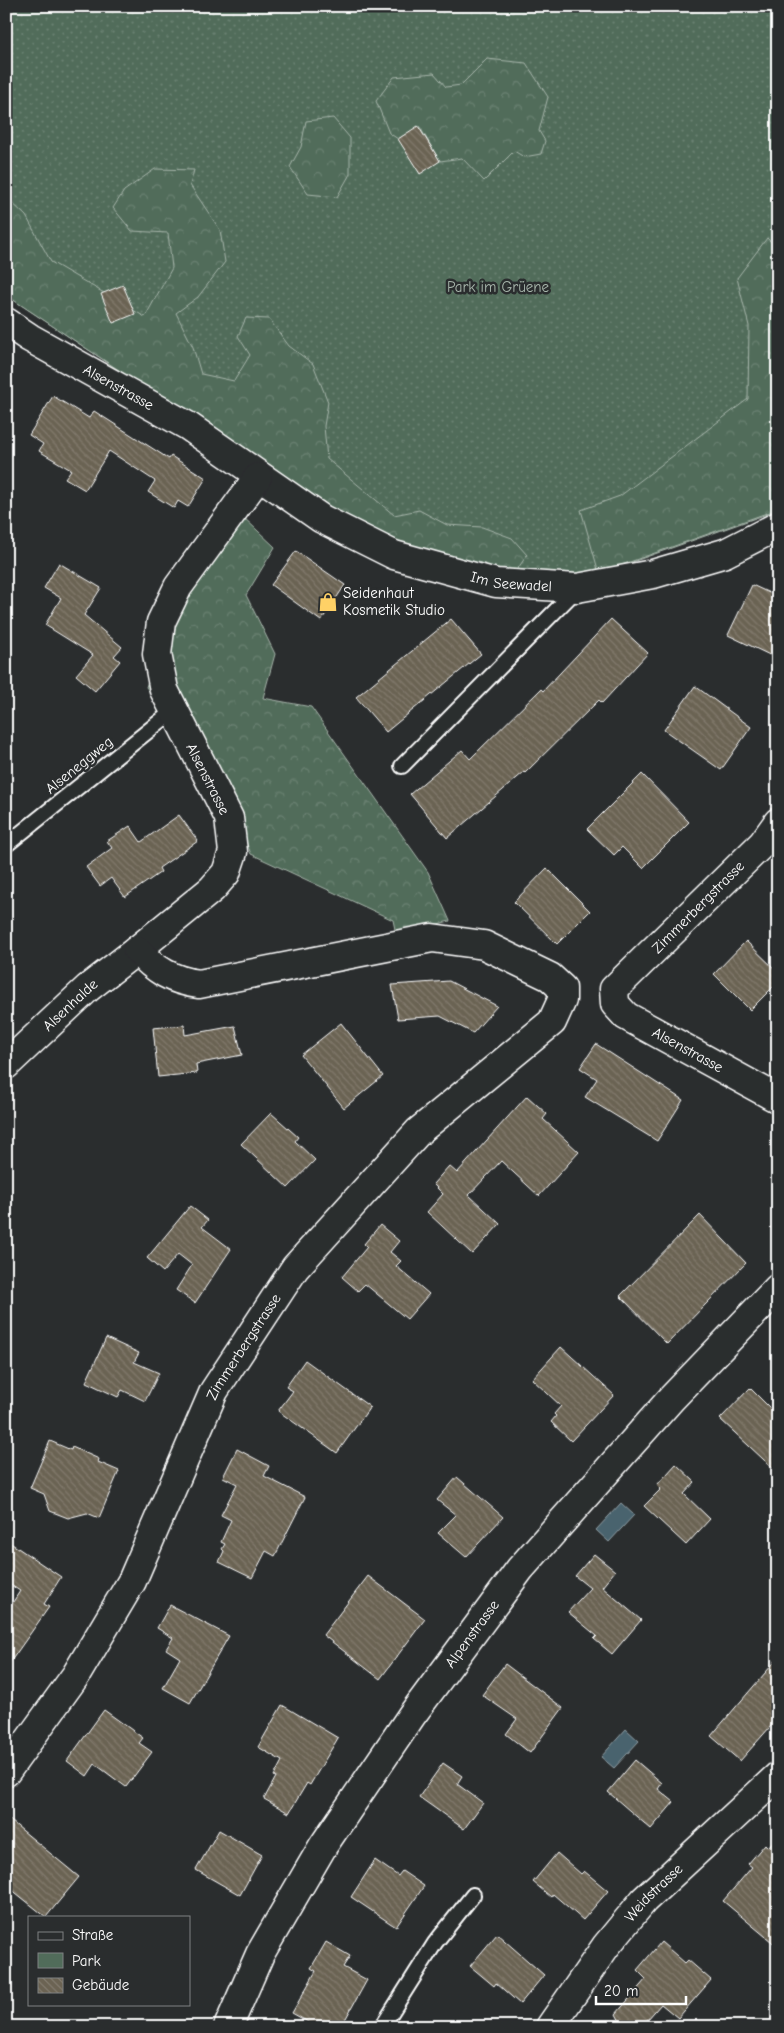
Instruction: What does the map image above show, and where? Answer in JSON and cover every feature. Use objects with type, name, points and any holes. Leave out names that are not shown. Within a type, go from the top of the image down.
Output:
[{"type":"street","name":"Alsenstrasse","points":[[6,322],[30,338],[188,426],[258,476],[178,587],[161,622],[157,654],[164,690],[229,818],[233,852],[226,873],[212,889],[137,950]]},
{"type":"street","name":"Im Seewadel","points":[[258,476],[322,519],[394,555],[496,583],[577,588],[653,574],[725,553],[778,526]]},
{"type":"street","name":"Zimmerbergstrasse","points":[[614,989],[763,843],[778,822]]},
{"type":"street","name":"Zimmerbergstrasse","points":[[6,1772],[76,1675],[132,1581],[214,1391],[294,1268],[419,1131],[552,1022],[562,1000],[562,988],[550,977],[484,945],[432,938],[199,984],[168,977],[149,964],[137,950]]},
{"type":"street","name":"Alsenhalde","points":[[6,1065],[88,988],[137,950]]},
{"type":"street","name":"Alsenstrasse","points":[[614,989],[615,1004],[626,1016],[778,1099]]},
{"type":"street","name":"Alpenstrasse","points":[[228,2027],[260,1954],[323,1846],[412,1715],[520,1569],[672,1398],[778,1288]]},
{"type":"street","name":"Weidstrasse","points":[[550,2027],[606,1946],[644,1900],[778,1776]]},
{"type":"lane","points":[[402,766],[577,588]]},
{"type":"lane","name":"Alseneggweg","points":[[6,845],[173,710]]},
{"type":"lane","points":[[382,2027],[436,1943],[473,1895]]},
{"type":"green space","name":"Park im Grüene","points":[[6,6],[778,6],[778,510],[548,592],[397,555],[6,295]]},
{"type":"green space","points":[[487,59],[526,63],[548,97],[539,131],[545,141],[541,154],[524,157],[514,151],[484,181],[462,158],[440,161],[419,126],[398,139],[389,133],[376,101],[394,77],[434,73],[446,87],[461,85]]},
{"type":"green space","points":[[333,118],[350,138],[350,174],[337,197],[308,194],[290,167],[301,147],[306,121]]},
{"type":"green space","points":[[155,169],[194,170],[190,185],[220,230],[225,262],[198,297],[176,313],[193,347],[201,374],[234,381],[250,355],[238,336],[246,318],[269,319],[289,346],[313,364],[328,402],[324,426],[327,459],[394,515],[419,510],[447,525],[482,527],[512,538],[527,555],[508,583],[397,555],[6,295],[6,197],[26,216],[51,262],[145,317],[172,268],[168,233],[132,231],[113,208],[124,191]]},
{"type":"green space","points":[[767,238],[778,249],[778,509],[599,573],[581,510],[620,496],[748,399],[749,326],[737,278]]},
{"type":"green space","points":[[241,515],[275,547],[246,595],[275,654],[263,698],[311,707],[428,872],[450,921],[396,934],[393,920],[251,854],[227,795],[146,687],[169,618]]},
{"type":"water","points":[[621,1503],[634,1515],[609,1542],[596,1530]]},
{"type":"water","points":[[626,1729],[639,1741],[614,1768],[601,1757]]},
{"type":"building","points":[[418,126],[440,161],[420,174],[398,139]]},
{"type":"building","points":[[123,285],[135,314],[113,323],[101,294]]},
{"type":"building","points":[[53,396],[89,418],[94,411],[169,459],[171,456],[206,478],[188,507],[178,501],[174,508],[148,492],[155,481],[109,451],[85,490],[65,478],[71,470],[39,451],[43,444],[29,435]]},
{"type":"building","points":[[296,551],[345,585],[321,621],[271,585]]},
{"type":"building","points":[[59,563],[101,588],[84,615],[122,647],[114,656],[120,661],[95,691],[76,675],[93,655],[45,625],[61,598],[44,588]]},
{"type":"building","points":[[752,585],[778,597],[778,659],[728,635]]},
{"type":"building","points":[[451,619],[481,654],[386,732],[356,697]]},
{"type":"building","points":[[611,619],[648,653],[602,703],[599,700],[525,773],[447,838],[410,794],[462,750],[470,759],[541,689],[543,691]]},
{"type":"building","points":[[695,686],[751,727],[721,770],[664,730]]},
{"type":"building","points":[[642,774],[689,822],[643,868],[622,847],[614,855],[587,829]]},
{"type":"building","points":[[179,815],[198,841],[159,868],[161,872],[125,897],[111,878],[100,886],[86,867],[112,848],[107,841],[130,826],[141,842]]},
{"type":"building","points":[[547,868],[590,911],[557,944],[514,902]]},
{"type":"building","points":[[746,941],[778,972],[778,982],[750,1010],[714,974]]},
{"type":"building","points":[[449,981],[497,1006],[473,1033],[440,1016],[398,1019],[392,985]]},
{"type":"building","points":[[341,1023],[383,1076],[344,1108],[301,1055]]},
{"type":"building","points":[[184,1025],[185,1035],[235,1026],[242,1055],[196,1064],[197,1073],[158,1077],[153,1028]]},
{"type":"building","points":[[596,1044],[683,1100],[657,1141],[585,1097],[597,1079],[580,1068]]},
{"type":"building","points":[[527,1096],[547,1114],[543,1119],[579,1152],[539,1196],[501,1161],[469,1195],[500,1224],[472,1254],[427,1212],[443,1194],[433,1184],[449,1166],[457,1173]]},
{"type":"building","points":[[271,1113],[298,1137],[295,1141],[315,1160],[288,1188],[241,1144]]},
{"type":"building","points":[[190,1206],[208,1220],[202,1227],[231,1249],[195,1303],[176,1290],[192,1265],[178,1254],[163,1272],[147,1258]]},
{"type":"building","points":[[700,1215],[746,1263],[667,1344],[620,1296]]},
{"type":"building","points":[[380,1225],[399,1241],[390,1252],[401,1261],[396,1266],[429,1294],[407,1319],[365,1284],[358,1291],[342,1277],[367,1247],[364,1244]]},
{"type":"building","points":[[106,1338],[139,1353],[134,1362],[159,1373],[145,1401],[122,1390],[118,1397],[86,1382]]},
{"type":"building","points":[[561,1347],[614,1395],[571,1441],[551,1422],[556,1416],[554,1414],[561,1406],[532,1379]]},
{"type":"building","points":[[305,1360],[370,1407],[337,1453],[278,1411],[293,1391],[286,1387]]},
{"type":"building","points":[[750,1388],[778,1416],[778,1473],[720,1419]]},
{"type":"building","points":[[50,1441],[71,1450],[72,1447],[99,1459],[98,1462],[119,1471],[99,1518],[87,1513],[68,1518],[50,1511],[44,1494],[30,1488]]},
{"type":"building","points":[[237,1449],[269,1466],[264,1476],[305,1497],[275,1556],[266,1551],[252,1578],[219,1562],[225,1544],[221,1542],[231,1520],[221,1515],[237,1484],[223,1477]]},
{"type":"building","points":[[676,1464],[695,1482],[684,1494],[710,1519],[686,1545],[644,1506],[661,1489],[657,1485]]},
{"type":"building","points":[[457,1477],[503,1517],[466,1557],[438,1533],[456,1515],[437,1500]]},
{"type":"building","points":[[6,1540],[61,1577],[44,1604],[49,1607],[6,1668],[6,1613],[20,1591],[6,1582]]},
{"type":"building","points":[[594,1554],[615,1571],[602,1587],[641,1620],[612,1654],[594,1639],[597,1636],[568,1612],[590,1588],[575,1576]]},
{"type":"building","points":[[368,1576],[425,1619],[380,1679],[323,1635]]},
{"type":"building","points":[[170,1605],[229,1636],[190,1703],[163,1688],[180,1658],[166,1649],[173,1638],[157,1628]]},
{"type":"building","points":[[778,1658],[778,1718],[740,1761],[711,1736]]},
{"type":"building","points":[[505,1664],[563,1708],[530,1753],[506,1734],[517,1719],[482,1695]]},
{"type":"building","points":[[282,1705],[338,1738],[310,1785],[307,1783],[289,1813],[264,1799],[282,1761],[258,1747]]},
{"type":"building","points":[[104,1710],[143,1738],[139,1743],[152,1752],[126,1787],[95,1764],[87,1776],[67,1761]]},
{"type":"building","points":[[635,1760],[662,1783],[658,1789],[674,1802],[651,1829],[608,1792]]},
{"type":"building","points":[[443,1763],[462,1776],[457,1784],[483,1803],[464,1829],[419,1797]]},
{"type":"building","points":[[6,1817],[79,1877],[47,1916],[6,1885]]},
{"type":"building","points":[[219,1830],[262,1855],[240,1895],[196,1870]]},
{"type":"building","points":[[778,1836],[778,1947],[723,1901],[752,1867],[748,1864],[765,1844],[768,1847]]},
{"type":"building","points":[[557,1853],[581,1874],[584,1871],[608,1891],[583,1920],[553,1894],[551,1897],[533,1882]]},
{"type":"building","points":[[375,1860],[398,1876],[402,1871],[424,1886],[396,1927],[351,1897]]},
{"type":"building","points":[[497,1934],[544,1975],[520,2004],[496,1983],[494,1986],[470,1966]]},
{"type":"building","points":[[326,1942],[350,1956],[343,1967],[367,1980],[341,2027],[317,2027],[292,2013],[316,1971],[311,1968]]},
{"type":"building","points":[[661,1942],[685,1963],[688,1960],[711,1980],[678,2018],[661,2004],[641,2027],[623,2027],[616,2014],[646,1979],[637,1970]]},
{"type":"place","name":"Seidenhaut Kosmetik Studio","points":[[328,602]]}]
